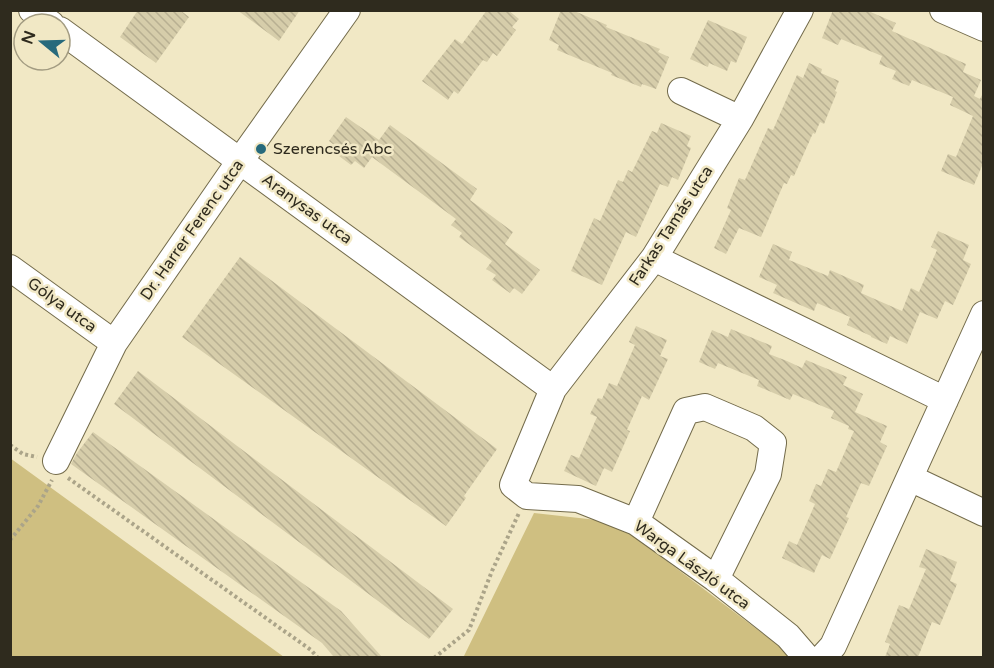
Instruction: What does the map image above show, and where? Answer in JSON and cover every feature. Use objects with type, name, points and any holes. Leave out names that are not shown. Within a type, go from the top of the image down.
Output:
[{"type":"street","name":"Dr. Harrer Ferenc utca","points":[[57,465],[114,343],[346,10]]},
{"type":"street","name":"Farkas Tamás utca","points":[[527,496],[513,485],[553,389],[654,258],[740,119],[800,10]]},
{"type":"street","points":[[943,10],[984,28]]},
{"type":"street","name":"Aranysas utca","points":[[72,37],[553,389]]},
{"type":"street","points":[[681,91],[740,119]]},
{"type":"street","points":[[654,258],[945,400]]},
{"type":"street","name":"Gólya utca","points":[[10,268],[114,343]]},
{"type":"street","points":[[822,657],[833,646],[984,314]]},
{"type":"street","points":[[636,522],[686,411],[705,406],[754,428],[772,443],[768,474],[716,579]]},
{"type":"street","points":[[910,478],[984,513]]},
{"type":"street","name":"Warga László utca","points":[[527,496],[578,499],[636,522],[716,579],[788,636],[807,657]]},
{"type":"path","points":[[10,445],[23,454],[57,465],[318,657]]},
{"type":"path","points":[[10,540],[38,506],[57,465]]},
{"type":"path","points":[[434,657],[469,630],[492,571],[527,496]]},
{"type":"shaded area","points":[[10,458],[284,657],[11,657]]},
{"type":"shaded area","points":[[534,513],[615,522],[787,652],[791,658],[463,658]]},
{"type":"building","points":[[138,10],[180,10],[189,17],[156,63],[120,37]]},
{"type":"building","points":[[237,10],[300,10],[279,41]]},
{"type":"building","points":[[487,10],[508,10],[519,19],[512,27],[516,30],[497,56],[493,53],[487,62],[483,60],[458,94],[454,91],[448,100],[422,81],[455,39],[462,44]]},
{"type":"building","points":[[561,10],[572,10],[660,49],[658,52],[669,57],[656,89],[642,84],[641,87],[557,50],[559,45],[549,40]]},
{"type":"building","points":[[833,10],[866,10],[896,23],[892,31],[966,64],[963,72],[981,80],[974,96],[980,99],[984,91],[984,161],[974,185],[941,171],[948,154],[956,157],[973,116],[950,105],[953,97],[912,80],[909,86],[892,79],[896,71],[879,64],[882,56],[841,39],[838,45],[822,38]]},
{"type":"building","points":[[708,20],[747,37],[736,63],[731,61],[727,71],[709,63],[708,67],[690,59]]},
{"type":"building","points":[[809,63],[822,69],[821,73],[839,81],[824,124],[820,122],[794,176],[791,175],[787,184],[784,183],[761,237],[739,228],[726,254],[714,248],[731,210],[727,208],[739,178],[745,180],[768,128],[773,130],[797,75],[803,78]]},
{"type":"building","points":[[346,117],[379,140],[390,125],[477,189],[470,200],[513,232],[505,244],[540,270],[522,294],[514,288],[510,293],[492,280],[496,275],[486,269],[492,261],[459,237],[462,233],[451,225],[456,219],[372,157],[364,168],[355,161],[351,165],[335,153],[338,148],[329,141]]},
{"type":"building","points":[[661,123],[691,136],[687,146],[691,148],[678,180],[672,177],[668,187],[660,184],[636,237],[626,232],[602,285],[571,271],[594,218],[600,221],[618,180],[623,182],[628,170],[632,172],[652,131],[657,133]]},
{"type":"building","points":[[938,231],[969,245],[963,260],[971,264],[953,305],[945,301],[937,319],[920,312],[907,344],[890,336],[887,344],[847,325],[850,317],[817,303],[814,311],[773,293],[777,285],[759,277],[773,244],[792,252],[789,260],[828,276],[830,270],[864,285],[861,293],[902,311],[911,288],[919,292],[937,250],[931,247]]},
{"type":"building","points":[[240,257],[497,449],[446,526],[182,337]]},
{"type":"building","points":[[636,326],[667,340],[660,356],[668,359],[649,400],[642,396],[612,472],[604,468],[596,486],[564,471],[571,455],[579,458],[597,417],[590,414],[598,398],[602,399],[609,383],[617,386],[635,345],[629,342]]},
{"type":"building","points":[[731,329],[772,346],[769,354],[802,368],[806,360],[847,377],[843,385],[863,394],[855,412],[887,426],[880,442],[887,446],[869,486],[861,483],[846,517],[849,518],[830,559],[822,555],[814,573],[782,558],[789,541],[797,545],[815,504],[809,501],[816,484],[821,486],[828,469],[836,472],[854,431],[848,429],[849,426],[831,418],[834,411],[793,394],[790,400],[757,386],[759,380],[718,363],[715,369],[699,362],[712,330],[728,337]]},
{"type":"building","points":[[138,371],[453,609],[429,639],[114,404]]},
{"type":"building","points":[[93,432],[341,611],[382,657],[334,657],[322,643],[71,464]]},
{"type":"building","points":[[926,549],[957,562],[950,581],[957,584],[940,625],[932,622],[918,657],[885,657],[890,644],[885,642],[899,605],[909,609],[926,569],[919,567]]},
{"type":"place","name":"Szerencsés Abc","points":[[261,149]]}]
